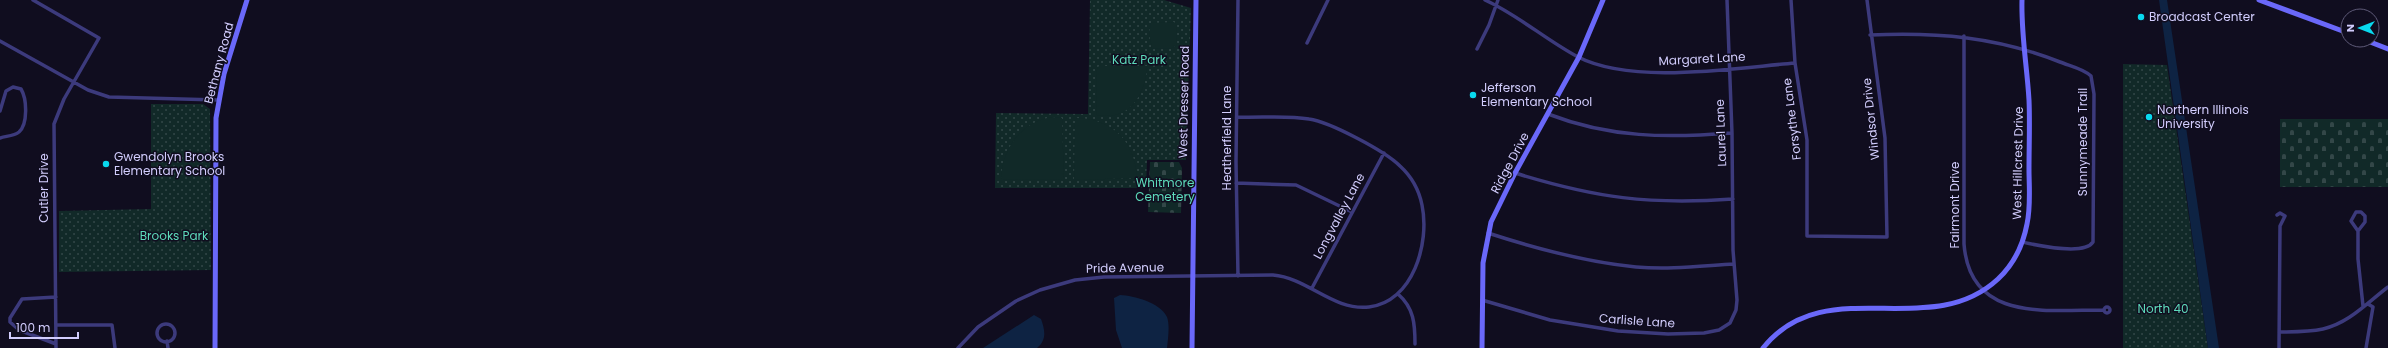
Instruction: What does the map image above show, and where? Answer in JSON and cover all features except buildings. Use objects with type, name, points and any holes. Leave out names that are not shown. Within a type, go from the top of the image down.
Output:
[{"type":"street","name":"Cutler Drive","points":[[33,0],[99,38],[58,110],[54,124],[56,346]]},
{"type":"street","name":"Bethany Road","points":[[215,348],[215,133],[218,100],[247,0]]},
{"type":"street","name":"West Dresser Road","points":[[1192,348],[1196,0]]},
{"type":"street","name":"Heatherfield Lane","points":[[1238,0],[1236,117],[1238,276]]},
{"type":"street","points":[[1307,43],[1328,0]]},
{"type":"street","name":"Margaret Lane","points":[[1485,0],[1517,16],[1579,57],[1615,67],[1646,72],[1688,72],[1795,63]]},
{"type":"street","points":[[1476,49],[1498,0]]},
{"type":"street","name":"Ridge Drive","points":[[1482,348],[1482,262],[1488,233],[1515,173],[1579,57],[1603,0]]},
{"type":"street","name":"Laurel Lane","points":[[1727,0],[1728,68],[1732,133],[1734,264]]},
{"type":"street","name":"Forsythe Lane","points":[[1791,0],[1795,63],[1807,140],[1807,236]]},
{"type":"street","name":"Windsor Drive","points":[[1807,236],[1887,237],[1885,138],[1870,35],[1867,0]]},
{"type":"street","name":"West Hillcrest Drive","points":[[1763,348],[1787,325],[1819,312],[1842,308],[1938,307],[1961,302],[1982,291],[2006,270],[2022,242],[2029,203],[2029,100],[2023,48],[2022,0]]},
{"type":"street","points":[[2259,0],[2340,30]]},
{"type":"street","name":"Sunnymeade Trail","points":[[1870,35],[1964,36],[2023,48],[2084,72],[2092,80],[2093,238],[2090,246],[2080,248],[2046,247],[2022,242]]},
{"type":"street","name":"Fairmont Drive","points":[[1964,36],[1964,244],[1968,266],[1982,291],[2000,302],[2021,309],[2103,310]]},
{"type":"street","points":[[0,41],[73,82],[99,94],[119,99],[218,100]]},
{"type":"street","points":[[0,111],[6,91],[13,87],[21,89],[27,102],[21,129],[15,134],[0,138]]},
{"type":"street","points":[[1548,114],[1587,127],[1642,136],[1684,137],[1732,133]]},
{"type":"street","points":[[1236,117],[1317,120],[1384,153],[1400,166],[1412,180],[1420,196],[1424,214],[1423,232],[1418,259],[1411,275],[1398,294],[1407,303],[1413,316],[1415,344]]},
{"type":"street","name":"Longvalley Lane","points":[[1312,288],[1384,153]]},
{"type":"street","points":[[1515,173],[1575,190],[1636,201],[1675,203],[1733,199]]},
{"type":"street","points":[[1236,183],[1296,185],[1352,212]]},
{"type":"street","points":[[2358,231],[2365,222],[2365,216],[2361,212],[2356,212],[2351,221],[2358,231],[2358,259],[2363,306]]},
{"type":"street","points":[[2277,215],[2280,213],[2286,216],[2280,226],[2279,348]]},
{"type":"street","points":[[1488,233],[1536,249],[1601,262],[1657,268],[1734,264]]},
{"type":"street","name":"Carlisle Lane","points":[[1482,300],[1550,320],[1606,330],[1668,334],[1716,331],[1730,323],[1736,310],[1734,264]]},
{"type":"street","name":"Pride Avenue","points":[[958,348],[978,327],[1002,309],[1029,295],[1052,286],[1075,280],[1098,277],[1282,276],[1299,281],[1335,301],[1360,307],[1386,303],[1398,294]]},
{"type":"street","points":[[2279,332],[2323,329],[2342,321],[2368,304],[2388,287]]},
{"type":"street","points":[[56,296],[22,299],[10,318],[10,322],[19,330],[56,346]]},
{"type":"street","points":[[2366,348],[2373,307],[2368,304]]},
{"type":"street","points":[[168,341],[160,339],[158,335],[159,327],[164,324],[169,325],[174,330],[172,338],[168,341],[168,348]]},
{"type":"street","points":[[56,325],[112,325],[115,348]]},
{"type":"green space","name":"Katz Park","points":[[1090,0],[1164,0],[1191,8],[1186,160],[1147,160],[1146,188],[995,188],[996,113],[1088,114]]},
{"type":"green space","points":[[1174,22],[1177,25],[1176,46],[1172,48],[1152,49],[1149,33],[1151,23]]},
{"type":"green space","name":"North 40","points":[[2123,64],[2167,65],[2208,348],[2123,348]]},
{"type":"green space","points":[[1099,66],[1147,66],[1145,81],[1139,96],[1129,108],[1122,113],[1115,115],[1096,115],[1097,69]]},
{"type":"green space","name":"Brooks Park","points":[[151,104],[203,104],[210,109],[211,270],[59,272],[59,211],[151,209]]},
{"type":"green space","points":[[1052,117],[1062,118],[1064,180],[1001,179],[1005,157],[1015,139],[1031,125]]},
{"type":"green space","points":[[1075,118],[1100,122],[1119,134],[1132,153],[1137,178],[1074,180]]},
{"type":"green space","points":[[2280,119],[2388,119],[2388,187],[2280,187]]},
{"type":"green space","name":"Whitmore Cemetery","points":[[1150,162],[1179,162],[1182,168],[1181,213],[1148,212]]},
{"type":"water","points":[[2159,0],[2167,0],[2219,348],[2208,348]]},
{"type":"water","points":[[1120,295],[1146,301],[1159,307],[1164,312],[1167,317],[1168,324],[1167,348],[1122,348],[1116,330],[1114,298]]},
{"type":"water","points":[[1034,315],[1041,319],[1044,331],[1044,338],[1037,348],[983,348]]},
{"type":"place","name":"Broadcast Center","points":[[2141,17]]},
{"type":"place","name":"Jefferson Elementary School","points":[[1473,95]]},
{"type":"place","name":"Northern Illinois University","points":[[2149,117]]},
{"type":"place","name":"Gwendolyn Brooks Elementary School","points":[[106,164]]}]
